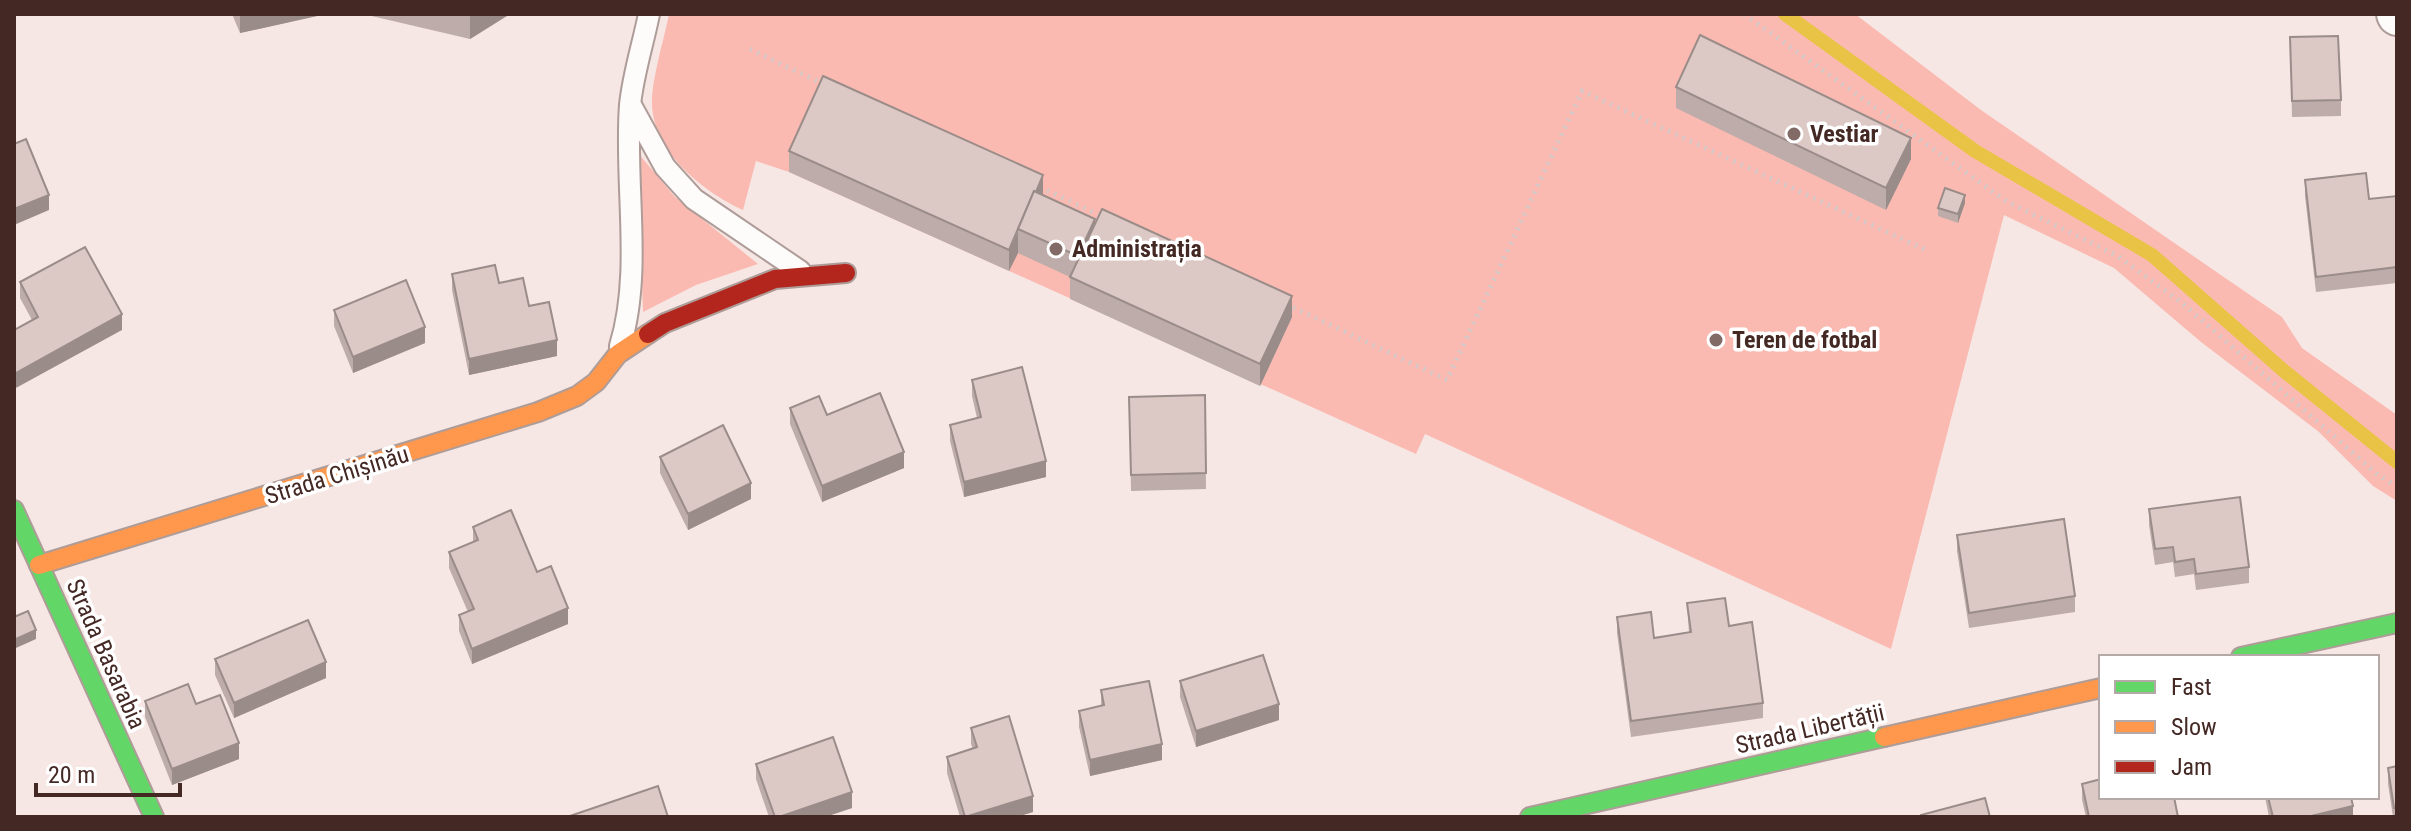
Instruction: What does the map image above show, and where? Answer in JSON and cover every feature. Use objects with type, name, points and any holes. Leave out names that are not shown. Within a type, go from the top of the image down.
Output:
[{"type":"street","name":"Strada Chișinău","points":[[39,565],[538,412],[577,396],[596,382],[618,354],[665,323],[775,279],[846,273]]},
{"type":"street","name":"Strada Basarabia","points":[[14,510],[154,817]]},
{"type":"street","points":[[2250,655],[2397,623]]},
{"type":"street","name":"Strada Libertății","points":[[1530,817],[2099,688]]},
{"type":"lane","name":"Strada Chișinău","points":[[618,354],[627,324],[630,287],[630,103],[649,14]]},
{"type":"lane","points":[[630,103],[665,167],[694,199],[808,276]]},
{"type":"path","points":[[1744,14],[2006,201],[2116,255],[2181,302],[2377,474],[2397,487]]},
{"type":"path","points":[[750,49],[836,89]]},
{"type":"path","points":[[1277,299],[1447,380],[1582,91],[1926,250]]},
{"type":"path","points":[[1035,184],[1106,218]]},
{"type":"shaded area","points":[[669,14],[1855,14],[1981,110],[2282,317],[2302,348],[2397,415],[2397,501],[2373,486],[2319,432],[2201,342],[2114,268],[2004,215],[1891,649],[1425,434],[1416,454],[789,172],[756,161],[743,210],[713,193],[684,169],[662,140],[655,124],[652,106],[654,85]]},
{"type":"shaded area","points":[[638,153],[675,197],[758,264],[696,285],[643,312]]},
{"type":"building","name":"Vestiar","points":[[1700,35],[1911,138],[1886,188],[1676,87]]},
{"type":"building","points":[[2338,36],[2341,100],[2292,101],[2290,37]]},
{"type":"building","points":[[823,76],[1043,175],[1009,250],[789,151]]},
{"type":"building","points":[[26,139],[49,195],[14,209],[14,144]]},
{"type":"building","points":[[2366,173],[2369,199],[2397,196],[2397,267],[2316,277],[2305,180]]},
{"type":"building","points":[[1945,188],[1965,195],[1958,214],[1938,208]]},
{"type":"building","points":[[1034,191],[1095,219],[1078,256],[1018,229]]},
{"type":"building","points":[[1102,209],[1292,296],[1260,364],[1070,277]]},
{"type":"building","points":[[85,247],[122,314],[14,374],[14,330],[38,317],[20,282]]},
{"type":"building","points":[[495,265],[499,283],[523,278],[529,306],[549,302],[557,340],[469,359],[452,274]]},
{"type":"building","points":[[406,280],[425,327],[353,357],[334,310]]},
{"type":"building","points":[[1022,367],[1046,461],[964,482],[950,425],[981,417],[972,380]]},
{"type":"building","points":[[880,393],[904,452],[822,486],[790,408],[819,396],[827,415]]},
{"type":"building","points":[[1205,395],[1206,473],[1131,475],[1129,397]]},
{"type":"building","points":[[723,425],[751,483],[688,514],[660,457]]},
{"type":"building","points":[[2240,497],[2249,567],[2196,574],[2194,559],[2175,562],[2173,547],[2155,549],[2149,509]]},
{"type":"building","points":[[511,510],[537,572],[551,566],[568,608],[472,649],[459,615],[474,609],[449,552],[478,540],[473,527]]},
{"type":"building","points":[[2064,519],[2075,596],[1969,613],[1957,535]]},
{"type":"building","points":[[1725,598],[1729,626],[1752,622],[1763,703],[1631,721],[1617,617],[1651,612],[1654,638],[1691,632],[1687,603]]},
{"type":"building","points":[[28,611],[36,630],[16,639],[14,617]]},
{"type":"building","points":[[308,620],[326,662],[234,703],[215,659]]},
{"type":"building","points":[[1263,655],[1279,704],[1196,731],[1180,681]]},
{"type":"building","points":[[1149,681],[1162,744],[1090,760],[1079,711],[1104,705],[1101,690]]},
{"type":"building","points":[[188,684],[196,704],[220,695],[239,743],[172,769],[145,701]]},
{"type":"building","points":[[1009,716],[1033,796],[965,817],[947,757],[977,747],[971,728]]},
{"type":"building","points":[[833,737],[852,792],[775,817],[756,764]]},
{"type":"building","points":[[2397,766],[2397,808],[2394,808],[2388,768]]},
{"type":"building","points":[[2099,780],[2099,799],[2174,799],[2178,817],[2089,817],[2082,784]]},
{"type":"building","points":[[658,786],[668,817],[567,817]]},
{"type":"building","points":[[1985,798],[1990,817],[1921,817],[1921,815]]},
{"type":"building","points":[[2268,799],[2351,799],[2353,806],[2307,817],[2273,817]]},
{"type":"waterway","points":[[1785,14],[1975,151],[2152,255],[2284,371],[2397,462]]},
{"type":"traffic: fast","points":[[14,510],[154,817]]},
{"type":"traffic: fast","points":[[2250,655],[2397,623]]},
{"type":"traffic: fast","points":[[1530,817],[1884,737]]},
{"type":"traffic: slow","points":[[39,565],[538,412],[577,396],[596,382],[618,354],[648,334]]},
{"type":"traffic: slow","points":[[1884,737],[2099,688]]},
{"type":"traffic: jam","points":[[648,334],[665,323],[775,279],[846,273]]},
{"type":"place","name":"Vestiar","points":[[1794,134]]},
{"type":"place","name":"Administrația","points":[[1056,249]]},
{"type":"place","name":"Teren de fotbal","points":[[1716,340]]}]
